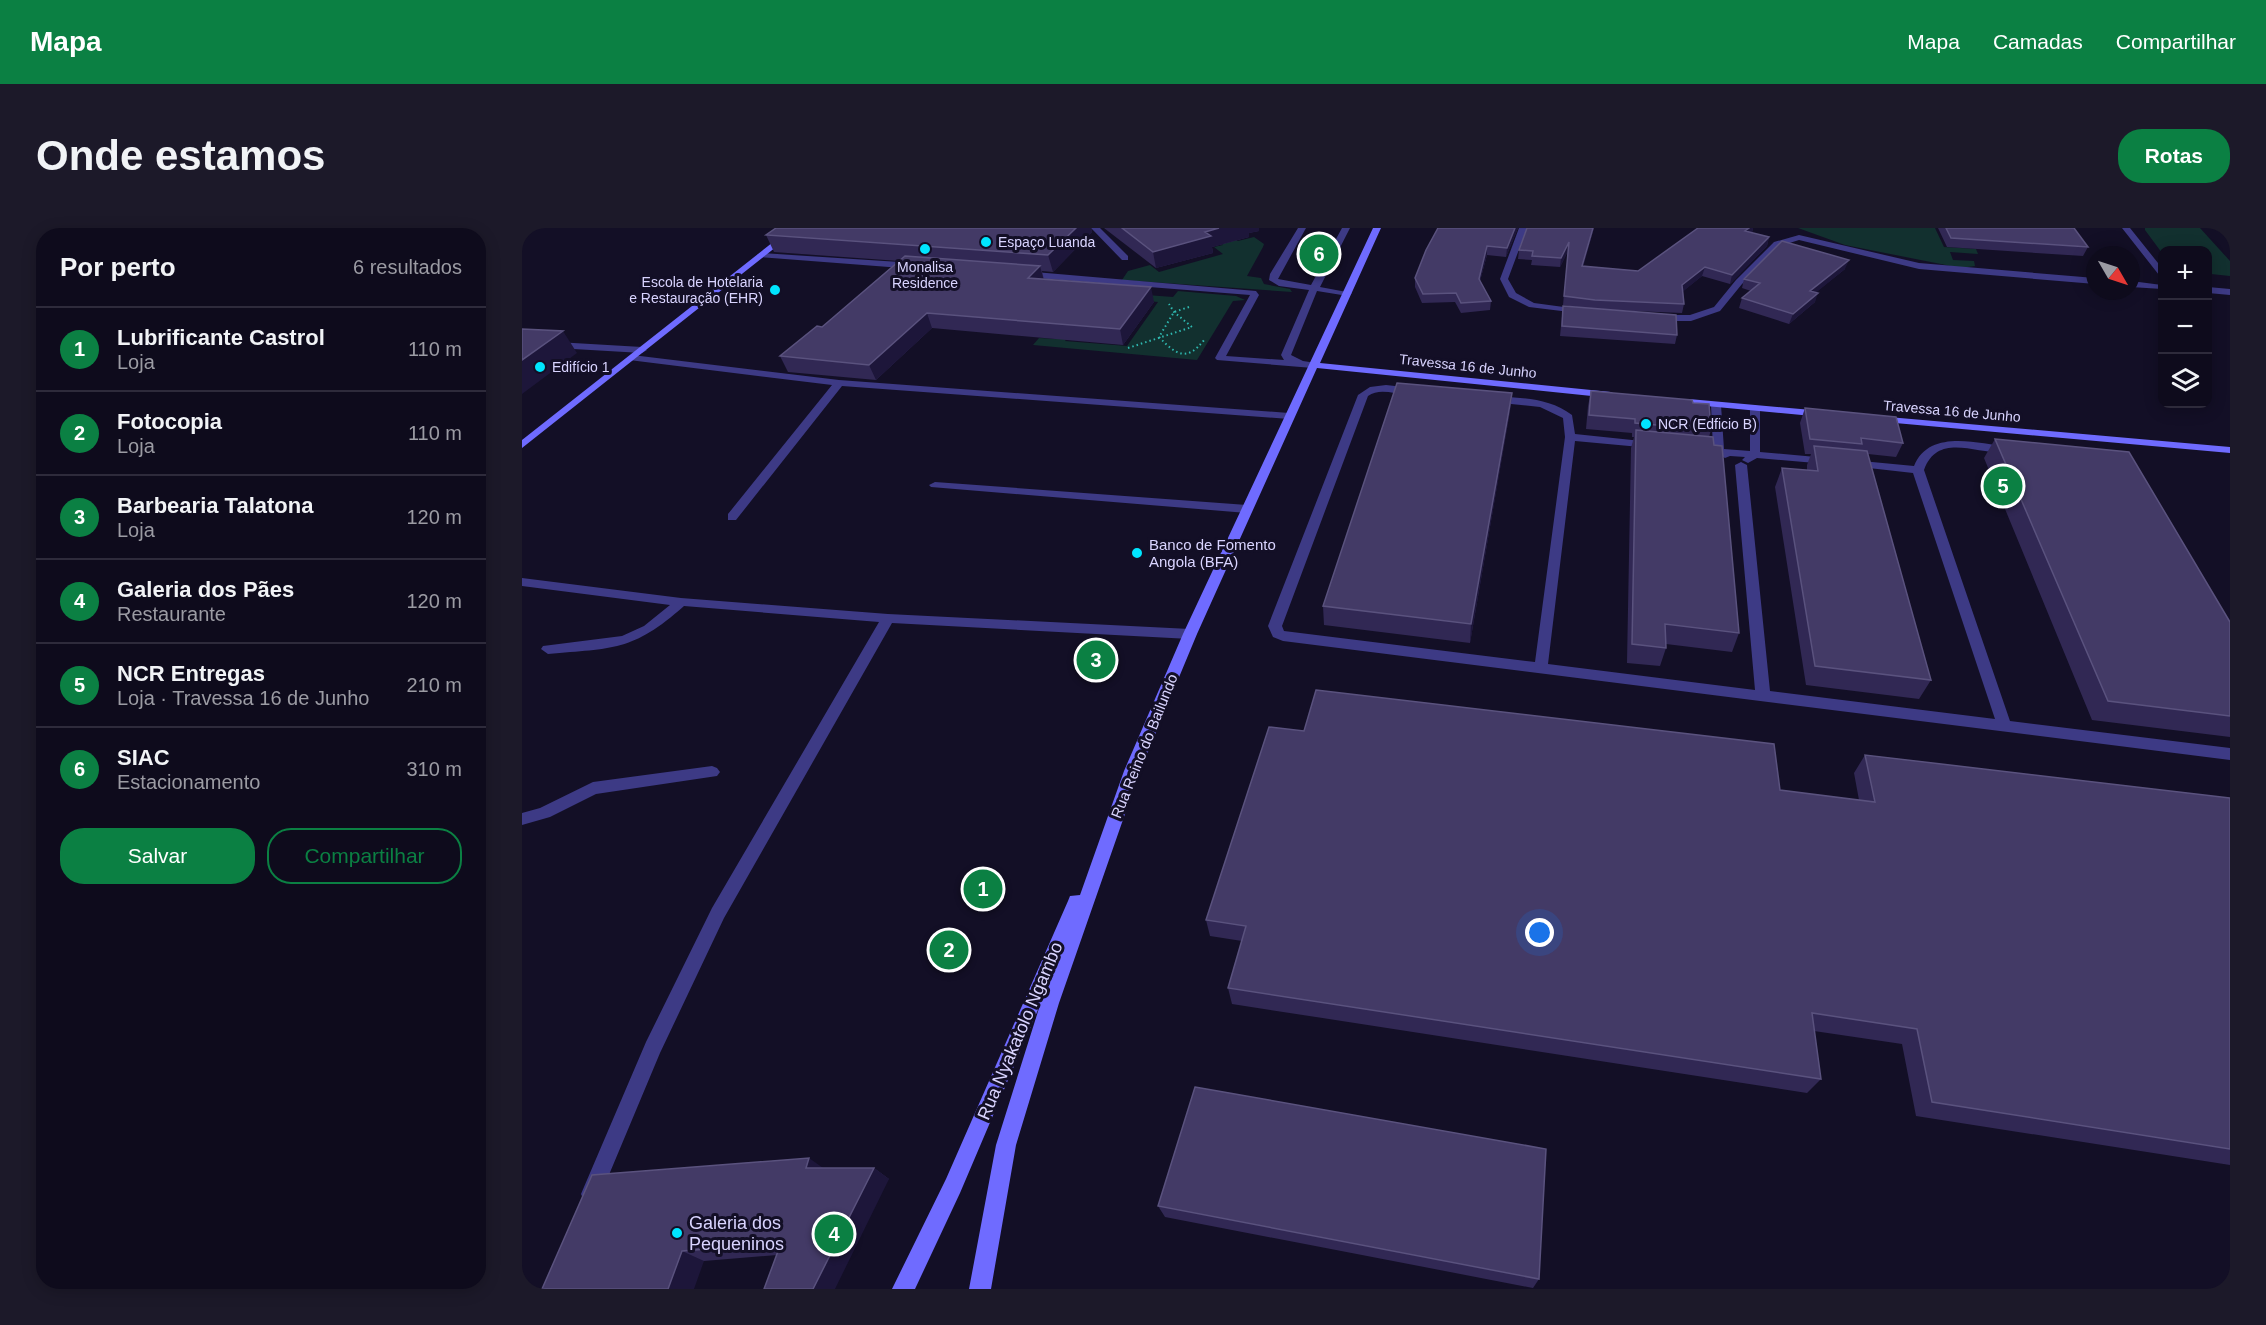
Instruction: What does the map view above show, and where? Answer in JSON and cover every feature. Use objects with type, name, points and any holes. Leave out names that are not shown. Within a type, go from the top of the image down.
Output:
[{"type":"main road","points":[[522,445],[796,228]]},
{"type":"main road","name":"Rua Reino do Bailundo","points":[[980,1289],[1006,1145],[1050,1003],[1132,771],[1308,368],[1348,293],[1377,228]]},
{"type":"main road","name":"Travessa 16 de Junho","points":[[1308,368],[1621,396]]},
{"type":"main road","points":[[1680,402],[1838,416]]},
{"type":"main road","name":"Travessa 16 de Junho","points":[[1862,418],[2230,450]]},
{"type":"main road","name":"Rua Nyakatolo Ngambo","points":[[903,1289],[953,1186],[1132,771]]},
{"type":"street","points":[[1095,228],[1125,258]]},
{"type":"street","points":[[1302,228],[1274,274],[1273,280],[1282,284],[1348,293]]},
{"type":"street","points":[[1308,368],[1288,359],[1286,355],[1315,287],[1346,228]]},
{"type":"street","points":[[1523,228],[1504,279],[1512,296],[1532,305],[1593,313]]},
{"type":"street","points":[[2126,228],[2158,267]]},
{"type":"street","points":[[1652,317],[1691,318],[1717,309],[1738,282],[1787,235],[1919,266],[2086,280]]},
{"type":"street","points":[[761,255],[926,267]]},
{"type":"street","points":[[1009,273],[1253,293],[1255,295],[1220,358],[1308,368]]},
{"type":"street","points":[[2212,282],[2230,283]]},
{"type":"street","points":[[2140,285],[2158,287]]},
{"type":"street","points":[[2212,290],[2230,292]]},
{"type":"street","points":[[522,343],[642,350]]},
{"type":"street","points":[[632,358],[840,383],[1289,416]]},
{"type":"street","points":[[732,517],[840,383]]},
{"type":"street","points":[[1425,393],[1378,388],[1363,395],[1275,629],[1283,636],[2230,754]]},
{"type":"street","points":[[1484,398],[1553,407],[1568,417],[1570,437],[1541,667]]},
{"type":"street","points":[[1716,405],[1716,436],[1719,451],[1741,465]]},
{"type":"street","points":[[1755,408],[1755,454]]},
{"type":"street","points":[[1570,437],[1662,446]]},
{"type":"street","points":[[2004,725],[1918,470],[1920,461],[1929,450],[1937,446],[2016,451]]},
{"type":"street","points":[[1696,449],[1918,470]]},
{"type":"street","points":[[1741,465],[1755,454]]},
{"type":"street","points":[[1741,465],[1763,695]]},
{"type":"street","points":[[935,485],[1247,509]]},
{"type":"street","points":[[522,582],[681,602],[888,618],[1190,634]]},
{"type":"street","points":[[548,649],[613,643],[635,637],[650,628],[681,602]]},
{"type":"street","points":[[584,1211],[648,1059],[718,913],[888,618]]},
{"type":"street","points":[[522,819],[544,813],[593,788],[712,772]]},
{"type":"path","points":[[1128,348],[1192,327],[1169,305],[1172,297]]},
{"type":"path","points":[[1159,337],[1174,312],[1196,305]]},
{"type":"path","points":[[1159,337],[1170,350]]},
{"type":"green space","points":[[1798,228],[1935,228],[1944,247],[1976,249],[1978,254],[1950,252],[1953,260],[1974,261],[1975,266],[1961,268],[1845,245]]},
{"type":"green space","points":[[2145,228],[2200,228],[2230,261],[2230,276],[2212,274],[2212,246],[2158,248]]},
{"type":"green space","points":[[1254,237],[1264,244],[1247,276],[1261,278],[1264,284],[1290,289],[1292,292],[1122,280],[1128,271],[1150,265],[1159,272],[1223,254],[1214,247],[1223,245],[1220,242],[1233,238],[1238,241]]},
{"type":"green space","points":[[1080,290],[1173,297],[1178,291],[1236,296],[1245,300],[1233,301],[1197,360],[1033,345],[1039,338],[1055,339],[1061,332],[1071,333],[1065,341],[1127,346],[1158,302],[1100,297]]},
{"type":"building","points":[[776,228],[1076,228],[1048,255],[766,235]]},
{"type":"building","points":[[1122,228],[1219,228],[1205,232],[1211,236],[1153,252]]},
{"type":"building","points":[[1438,228],[1515,228],[1507,248],[1487,246],[1479,279],[1491,301],[1461,303],[1456,293],[1423,294],[1415,278]]},
{"type":"building","points":[[1527,228],[1593,228],[1582,266],[1638,271],[1698,228],[1749,228],[1745,231],[1769,237],[1732,275],[1705,267],[1682,285],[1684,304],[1595,300],[1564,296],[1569,242],[1561,258],[1532,256],[1533,251],[1519,250]]},
{"type":"building","points":[[1946,228],[2074,228],[2087,246],[2086,247],[1951,238]]},
{"type":"building","points":[[1782,241],[1849,260],[1810,291],[1818,293],[1793,314],[1742,298],[1760,283],[1744,279]]},
{"type":"building","points":[[905,256],[1040,266],[1028,278],[1151,287],[1120,329],[927,313],[869,365],[780,356],[817,326],[822,327]]},
{"type":"building","points":[[1563,306],[1676,315],[1677,335],[1562,326]]},
{"type":"building","points":[[522,329],[563,331],[522,360]]},
{"type":"building","points":[[1397,383],[1512,393],[1471,624],[1323,606]]},
{"type":"building","points":[[1591,391],[1692,400],[1693,403],[1709,404],[1711,430],[1635,423],[1635,419],[1589,415]]},
{"type":"building","points":[[1805,408],[1896,417],[1903,443],[1861,438],[1862,444],[1810,439]]},
{"type":"building","points":[[1636,430],[1713,437],[1714,445],[1722,446],[1739,633],[1665,624],[1666,648],[1632,644]]},
{"type":"building","points":[[1995,439],[2129,452],[2230,622],[2230,716],[2108,701]]},
{"type":"building","points":[[1814,446],[1867,451],[1931,680],[1815,666],[1782,468],[1818,471]]},
{"type":"building","points":[[1316,690],[1774,744],[1780,790],[1875,802],[1865,755],[2230,798],[2230,1149],[1932,1102],[1917,1029],[1812,1013],[1821,1079],[1228,988],[1246,926],[1206,920],[1269,727],[1304,731]]},
{"type":"building","points":[[1195,1087],[1546,1149],[1539,1279],[1158,1206]]},
{"type":"building","points":[[809,1158],[806,1168],[874,1168],[813,1289],[764,1289],[781,1243],[682,1251],[668,1289],[542,1289],[592,1175]]},
{"type":"place","name":"Espaço Luanda","points":[[986,242]]},
{"type":"place","name":"Monalisa Residence","points":[[925,249]]},
{"type":"place","name":"SIAC","points":[[1319,254]]},
{"type":"place","name":"Escola de Hotelaria e Restauração (EHR)","points":[[775,290]]},
{"type":"place","name":"Edifício 1","points":[[540,367]]},
{"type":"place","name":"NCR (Edficio B)","points":[[1646,424]]},
{"type":"place","name":"NCR Entregas","points":[[2003,486]]},
{"type":"place","name":"Banco de Fomento Angola (BFA)","points":[[1137,553]]},
{"type":"place","name":"Barbearia Talatona","points":[[1096,660]]},
{"type":"place","name":"Lubrificante Castrol","points":[[983,889]]},
{"type":"place","name":"Fotocopia","points":[[949,950]]},
{"type":"place","name":"Galeria dos Pequeninos","points":[[677,1233]]},
{"type":"place","name":"Galeria dos Pães","points":[[834,1234]]}]
